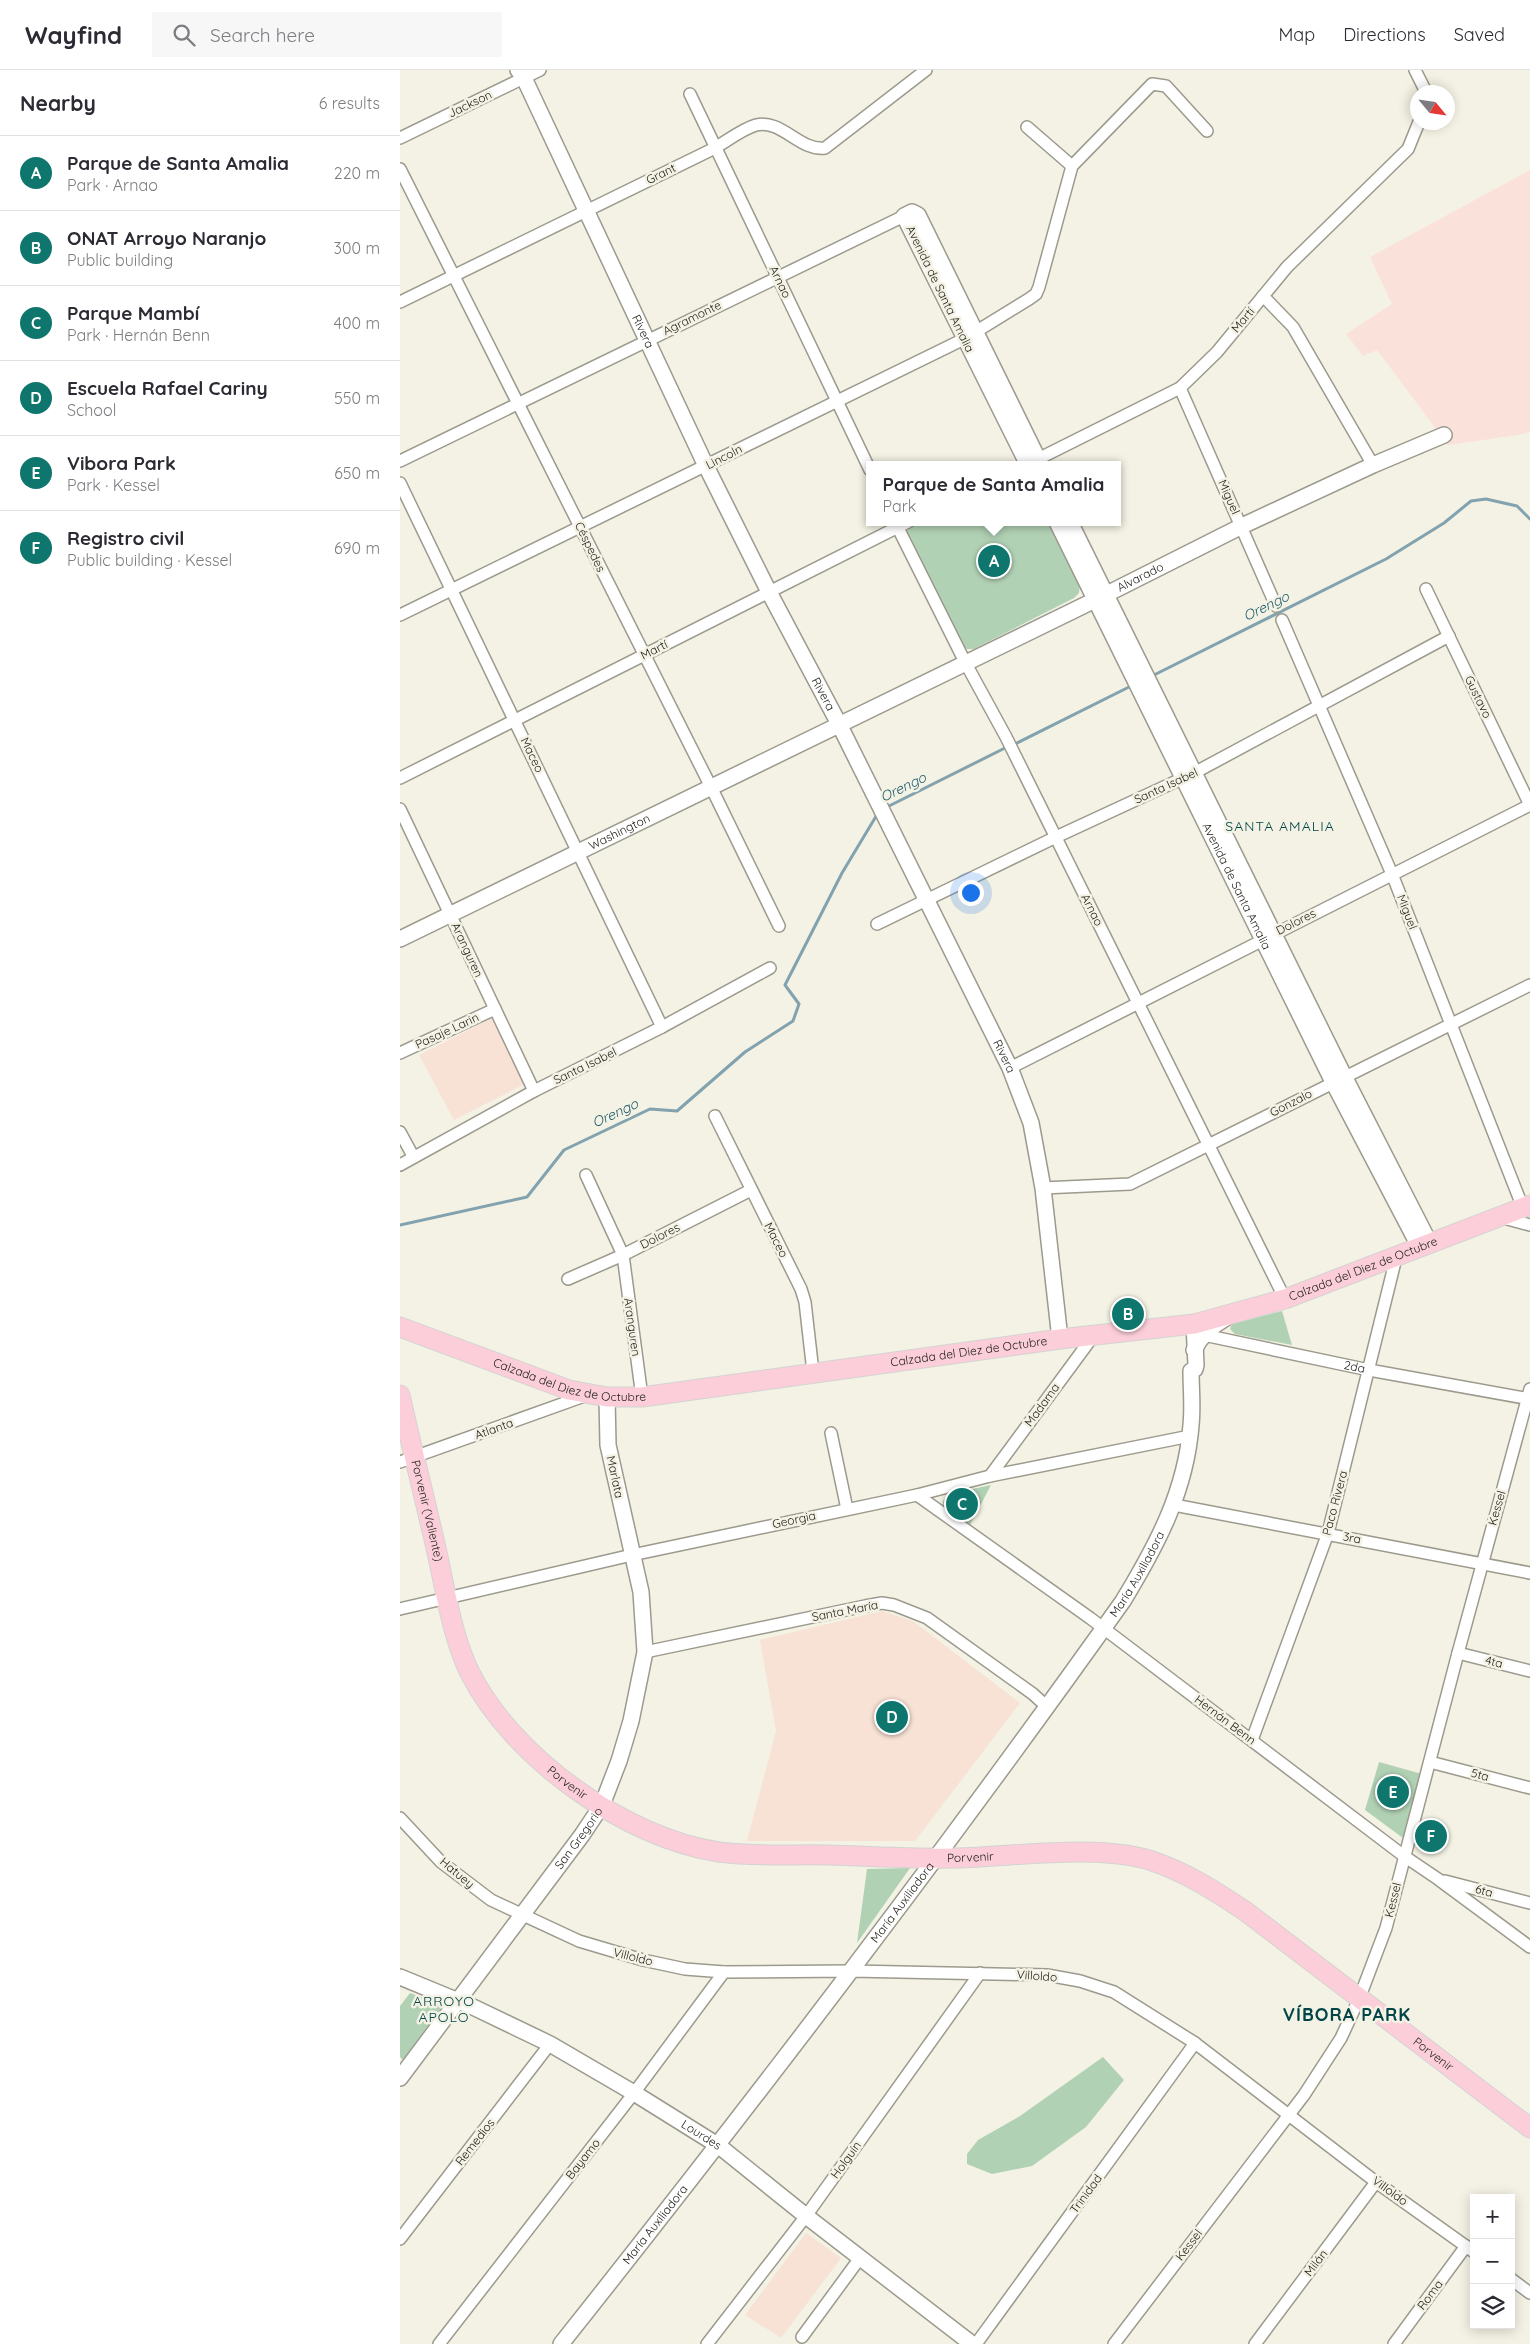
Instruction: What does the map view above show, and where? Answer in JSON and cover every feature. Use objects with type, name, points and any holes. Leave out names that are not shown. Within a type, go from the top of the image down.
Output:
[{"type":"main road","name":"Calzada del Diez de Octubre","points":[[400,1326],[547,1383],[587,1395],[607,1398],[642,1397],[1060,1338],[1162,1328],[1192,1330],[1230,1316],[1285,1300],[1527,1206]]},
{"type":"main road","name":"Porvenir (Valiente)","points":[[400,1395],[407,1460],[447,1598]]},
{"type":"main road","name":"Porvenir","points":[[447,1598],[463,1655],[470,1672],[505,1724],[543,1763],[602,1805],[652,1832],[720,1852],[936,1858],[1103,1852],[1146,1859],[1190,1878],[1245,1911],[1530,2128]]},
{"type":"street","name":"Jackson","points":[[400,138],[521,74],[540,70]]},
{"type":"street","name":"Grant","points":[[400,302],[715,148],[754,126],[763,124],[772,126],[806,146],[817,149],[825,148],[926,70]]},
{"type":"street","points":[[1415,70],[1422,85]]},
{"type":"street","name":"Rivera","points":[[521,74],[706,466],[769,592],[839,724],[1010,1068],[1031,1123],[1043,1188],[1060,1338]]},
{"type":"street","points":[[1027,127],[1072,166],[1152,84],[1166,86],[1207,131]]},
{"type":"street","name":"Arnao","points":[[690,94],[866,462]]},
{"type":"street","name":"Martí","points":[[1036,461],[1180,388],[1217,352],[1287,267],[1408,149],[1416,130]]},
{"type":"street","name":"Lincoln","points":[[400,615],[970,336],[1029,299],[1036,294],[1040,287],[1072,166]]},
{"type":"street","name":"Céspedes","points":[[400,169],[452,276],[519,403],[779,926]]},
{"type":"street","name":"Avenida de Santa Amalia","points":[[904,216],[912,212],[918,215],[970,336],[1031,461]]},
{"type":"street","name":"Agramonte","points":[[400,461],[904,216]]},
{"type":"street","points":[[1263,296],[1293,327],[1373,465]]},
{"type":"street","name":"Miguel","points":[[1180,388],[1276,606]]},
{"type":"street","name":"Alvarado","points":[[839,724],[1101,598],[1242,526],[1373,465],[1444,435]]},
{"type":"street","name":"Maceo","points":[[400,483],[662,1027]]},
{"type":"street","name":"Martí","points":[[400,778],[896,526]]},
{"type":"street","name":"Arnao","points":[[901,526],[965,662],[1006,736],[1285,1300]]},
{"type":"street","name":"Avenida de Santa Amalia","points":[[1058,526],[1101,598]]},
{"type":"street","name":"Avenida de Santa Amalia","points":[[1072,526],[1101,598],[1136,672],[1338,1079],[1425,1246]]},
{"type":"street","name":"Gustavo","points":[[1426,589],[1530,805]]},
{"type":"street","name":"Miguel","points":[[1282,620],[1392,874],[1450,1024],[1527,1206]]},
{"type":"street","name":"Santa Isabel","points":[[877,924],[1056,837],[1188,776],[1449,636]]},
{"type":"street","name":"Washington","points":[[400,939],[839,724]]},
{"type":"street","name":"Dolores","points":[[1010,1068],[1138,1001],[1530,805]]},
{"type":"street","name":"Aranguren","points":[[400,809],[534,1091]]},
{"type":"street","name":"Santa Isabel","points":[[400,1164],[534,1091],[662,1027],[770,968]]},
{"type":"street","name":"Gonzalo","points":[[1043,1188],[1130,1184],[1530,985]]},
{"type":"street","name":"Pasaje Larin","points":[[400,1053],[495,1009]]},
{"type":"street","name":"Maceo","points":[[715,1116],[805,1302],[813,1372]]},
{"type":"street","points":[[400,1132],[413,1156]]},
{"type":"street","name":"Aranguren","points":[[586,1175],[622,1255],[642,1397]]},
{"type":"street","name":"Dolores","points":[[568,1279],[622,1255],[751,1190]]},
{"type":"street","points":[[1500,1217],[1530,1225]]},
{"type":"street","name":"Paco Rivera","points":[[1252,1740],[1328,1533],[1396,1258]]},
{"type":"street","name":"2da","points":[[1192,1330],[1369,1370],[1529,1395]]},
{"type":"street","name":"María Auxiliadora","points":[[561,2344],[719,2146],[852,1971],[1103,1628],[1144,1567],[1174,1505],[1184,1469],[1190,1436],[1191,1372],[1196,1365],[1192,1330]]},
{"type":"street","name":"María Auxiliadora","points":[[1191,1372],[1186,1369],[1192,1330]]},
{"type":"street","name":"Madama","points":[[990,1476],[1094,1335]]},
{"type":"street","name":"Atlanta","points":[[407,1460],[587,1395]]},
{"type":"street","name":"Kessel","points":[[1114,2344],[1289,2114],[1341,2038],[1359,1999],[1386,1928],[1458,1653],[1529,1395]]},
{"type":"street","name":"Marlata","points":[[607,1398],[608,1445],[632,1555]]},
{"type":"street","points":[[831,1433],[847,1509]]},
{"type":"street","name":"Georgia","points":[[400,1609],[632,1555],[917,1495],[990,1476],[1190,1436]]},
{"type":"street","name":"Hernán Benn","points":[[917,1495],[1103,1628],[1404,1856],[1530,1947]]},
{"type":"street","name":"3ra","points":[[1174,1505],[1530,1573]]},
{"type":"street","name":"San Gregorio","points":[[400,2078],[562,1864],[602,1805],[619,1761],[631,1721],[645,1652],[641,1592],[632,1555]]},
{"type":"street","name":"Santa María","points":[[645,1652],[882,1603],[894,1605],[927,1618],[1033,1694],[1046,1706]]},
{"type":"street","name":"4ta","points":[[1458,1653],[1530,1671]]},
{"type":"street","name":"5ta","points":[[1430,1762],[1530,1788]]},
{"type":"street","name":"Hatuey","points":[[400,1818],[442,1862],[471,1886],[491,1900],[523,1916]]},
{"type":"street","name":"6ta","points":[[1438,1879],[1530,1904]]},
{"type":"street","name":"Villoldo","points":[[523,1916],[579,1941],[607,1950],[684,1968],[724,1972],[852,1971],[1047,1975],[1114,1992],[1144,2009],[1195,2043],[1376,2182],[1470,2249]]},
{"type":"street","name":"Bayamo","points":[[439,2344],[634,2092],[724,1972]]},
{"type":"street","name":"Holguín","points":[[707,2344],[806,2216],[980,1973]]},
{"type":"street","name":"Lourdes","points":[[400,1977],[459,2001],[550,2044],[634,2092],[719,2146],[860,2258],[974,2344]]},
{"type":"street","name":"Trinidad","points":[[974,2344],[1195,2043]]},
{"type":"street","name":"Remedios","points":[[400,2239],[550,2044]]},
{"type":"street","name":"Milán","points":[[1255,2344],[1376,2182]]},
{"type":"street","name":"Roma","points":[[1394,2344],[1470,2249]]},
{"type":"street","points":[[802,2338],[860,2258]]},
{"type":"street","points":[[1515,2282],[1530,2293]]},
{"type":"shaded area","points":[[1530,170],[1530,431],[1524,434],[1448,445],[1377,350],[1363,356],[1346,334],[1392,304],[1370,257]]},
{"type":"shaded area","points":[[492,1018],[525,1084],[454,1120],[419,1055]]},
{"type":"shaded area","points":[[882,1611],[913,1621],[1020,1703],[915,1841],[747,1841],[776,1731],[760,1640]]},
{"type":"shaded area","points":[[806,2233],[841,2258],[781,2338],[745,2315]]},
{"type":"green space","points":[[911,526],[1052,526],[1080,583],[1079,593],[1074,598],[974,649],[967,649],[961,645],[906,532]]},
{"type":"green space","points":[[1282,1311],[1292,1345],[1235,1334],[1230,1329],[1232,1324]]},
{"type":"green space","points":[[991,1485],[970,1525],[943,1507],[943,1501],[949,1494]]},
{"type":"green space","points":[[1379,1762],[1422,1774],[1403,1838],[1365,1810]]},
{"type":"green space","points":[[910,1868],[857,1943],[867,1869]]},
{"type":"green space","points":[[410,1993],[443,2005],[403,2060],[400,2057],[400,2006]]},
{"type":"green space","points":[[1103,2057],[1124,2080],[1086,2127],[1032,2166],[992,2174],[967,2164],[967,2154],[978,2140],[1020,2116]]},
{"type":"waterway","name":"Orengo","points":[[1152,676],[1386,559],[1444,523],[1471,501],[1486,499],[1517,506],[1530,519]]},
{"type":"waterway","name":"Orengo","points":[[1013,745],[1133,685]]},
{"type":"waterway","name":"Orengo","points":[[885,808],[1007,747]]},
{"type":"waterway","name":"Orengo","points":[[400,1225],[527,1197],[564,1150],[650,1109],[677,1111],[745,1052],[793,1021],[799,1004],[785,985],[842,873],[878,813]]},
{"type":"place","name":"Parque de Santa Amalia","points":[[994,561]]},
{"type":"place","name":"ONAT Arroyo Naranjo","points":[[1128,1314]]},
{"type":"place","name":"Parque Mambí","points":[[962,1504]]},
{"type":"place","name":"Escuela Rafael Cariny","points":[[892,1717]]},
{"type":"place","name":"Vibora Park","points":[[1393,1792]]},
{"type":"place","name":"Registro civil","points":[[1431,1836]]},
{"type":"district","name":"SANTA AMALIA","points":[[1280,826]]},
{"type":"district","name":"ARROYO APOLO","points":[[444,2009]]},
{"type":"district","name":"VÍBORA PARK","points":[[1347,2015]]}]
